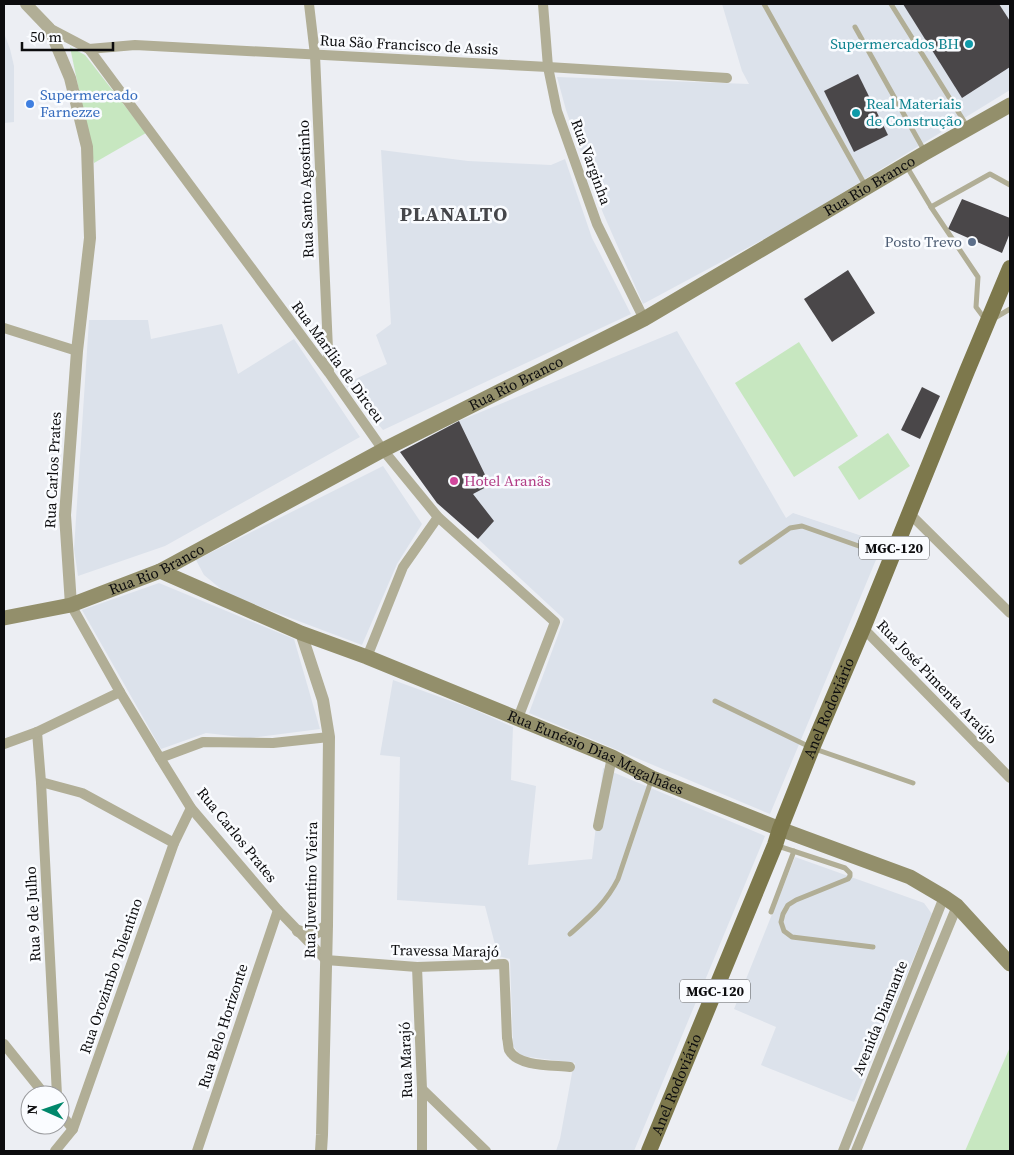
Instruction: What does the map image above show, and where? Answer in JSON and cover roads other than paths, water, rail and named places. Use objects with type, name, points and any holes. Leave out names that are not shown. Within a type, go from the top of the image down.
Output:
[{"type":"main road","name":"Rua Rio Branco","points":[[4,618],[71,605],[160,571],[383,450],[644,320],[906,164],[1010,105]]},
{"type":"main road","name":"Anel Rodoviário","points":[[649,1151],[778,837],[812,748],[1010,268]]},
{"type":"main road","name":"Rua Eunésio Dias Magalhães","points":[[160,571],[301,633],[367,657],[612,757],[652,778],[778,837],[910,877],[957,906],[1009,959]]},
{"type":"street","name":"Rua Carlos Prates","points":[[26,4],[49,28],[70,78],[87,147],[90,238],[77,351],[65,515],[71,605],[120,692],[191,808],[278,910],[326,960]]},
{"type":"street","name":"Rua Santo Agostinho","points":[[309,4],[315,55],[329,373]]},
{"type":"street","name":"Rua Varginha","points":[[542,4],[548,67],[556,111],[597,224],[644,320]]},
{"type":"street","name":"Rua Marília de Dirceu","points":[[49,28],[89,49],[329,373],[383,450],[438,517],[555,622],[518,718]]},
{"type":"street","name":"Rua São Francisco de Assis","points":[[89,49],[135,45],[727,78]]},
{"type":"street","points":[[4,328],[77,351]]},
{"type":"street","points":[[909,513],[1010,613]]},
{"type":"street","points":[[367,657],[403,567],[438,517]]},
{"type":"street","name":"Rua José Pimenta Araújo","points":[[863,628],[1010,778]]},
{"type":"street","name":"Rua Juventino Vieira","points":[[301,633],[323,700],[329,737],[327,925],[321,1151]]},
{"type":"street","points":[[4,744],[37,732],[120,692]]},
{"type":"street","name":"Rua 9 de Julho","points":[[37,732],[56,1085]]},
{"type":"street","points":[[160,758],[203,742],[273,742],[329,737]]},
{"type":"street","points":[[598,826],[612,757]]},
{"type":"street","points":[[41,782],[82,793],[174,843]]},
{"type":"street","name":"Rua Orozimbo Tolentino","points":[[55,1151],[73,1129],[174,843],[191,808]]},
{"type":"street","name":"Avenida Diamante","points":[[843,1151],[944,897]]},
{"type":"street","name":"Avenida Diamante","points":[[856,1151],[957,906]]},
{"type":"street","name":"Rua Belo Horizonte","points":[[197,1151],[278,910]]},
{"type":"street","points":[[298,931],[309,934],[320,932],[327,925]]},
{"type":"street","name":"Travessa Marajó","points":[[326,960],[417,967],[504,964],[509,1050],[516,1058],[526,1062],[570,1066]]},
{"type":"street","name":"Rua Marajó","points":[[417,967],[422,1089],[422,1151]]},
{"type":"street","points":[[4,1044],[37,1085]]},
{"type":"street","points":[[422,1089],[486,1151]]},
{"type":"street","points":[[70,1125],[73,1129]]},
{"type":"lane","points":[[764,4],[866,188]]},
{"type":"lane","points":[[891,4],[969,128]]},
{"type":"lane","points":[[855,27],[925,153]]},
{"type":"lane","points":[[906,164],[978,277],[976,307],[987,322],[1010,309]]},
{"type":"lane","points":[[931,206],[990,174],[1010,185]]},
{"type":"lane","points":[[741,562],[790,528],[802,526],[891,558]]},
{"type":"lane","points":[[716,701],[812,748],[913,783]]},
{"type":"lane","points":[[570,934],[612,892],[652,778]]},
{"type":"lane","points":[[778,837],[794,851],[845,868],[850,876],[848,879],[788,905],[781,922],[784,931],[792,937],[873,947]]},
{"type":"lane","points":[[771,912],[794,851]]},
{"type":"place","name":"Supermercados BH","points":[[969,44]]},
{"type":"place","name":"Supermercado Farnezze","points":[[30,104]]},
{"type":"place","name":"Real Materiais de Construção","points":[[856,113]]},
{"type":"place","name":"Posto Trevo","points":[[972,242]]},
{"type":"place","name":"Hotel Aranãs","points":[[454,481]]},
{"type":"district","name":"PLANALTO","points":[[454,214]]}]
